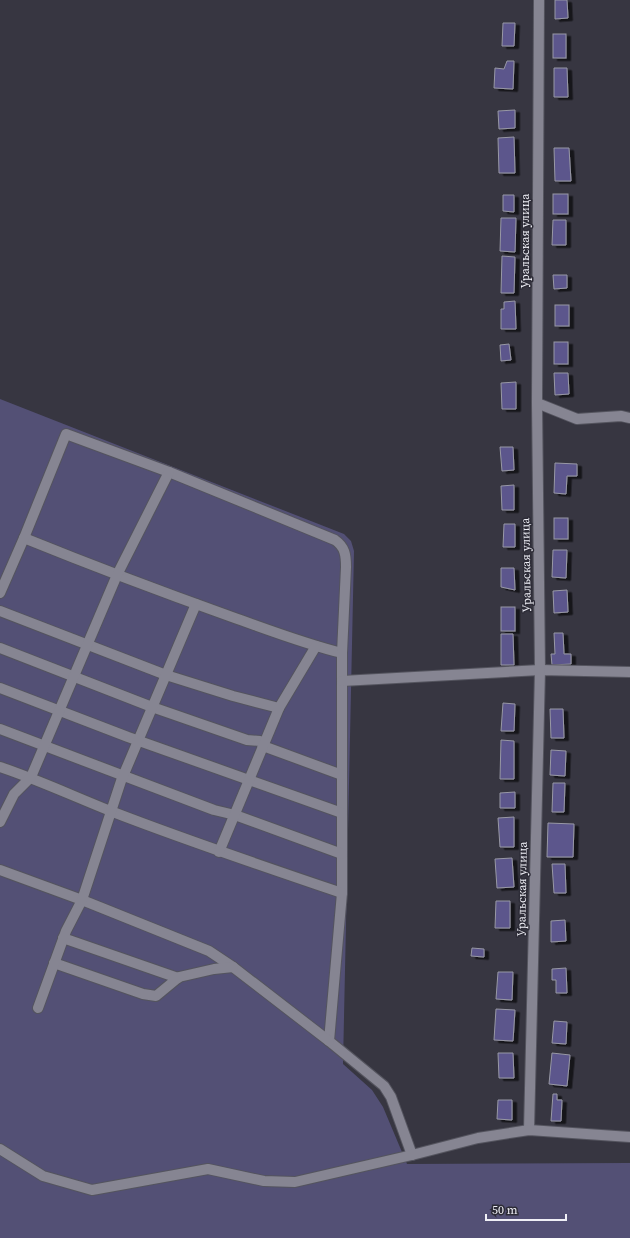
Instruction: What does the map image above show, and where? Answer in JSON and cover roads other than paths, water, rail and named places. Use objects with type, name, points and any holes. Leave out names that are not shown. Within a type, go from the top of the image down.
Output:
[{"type":"street","name":"Уральская улица","points":[[529,1130],[540,670],[537,403],[538,0]]},
{"type":"street","points":[[537,403],[577,419],[620,416],[630,418]]},
{"type":"street","points":[[0,593],[66,434],[169,472],[335,540],[344,548],[346,555],[346,567],[342,653],[342,893],[329,1041]]},
{"type":"street","points":[[0,822],[14,794],[32,777],[117,575],[169,472]]},
{"type":"street","points":[[24,538],[117,575],[196,604],[316,646],[342,653]]},
{"type":"street","points":[[38,1008],[63,938],[82,900],[123,776],[196,604]]},
{"type":"street","points":[[0,611],[166,675],[233,696],[279,708]]},
{"type":"street","points":[[219,852],[279,708],[316,646]]},
{"type":"street","points":[[0,648],[152,707],[247,740],[260,741],[263,746],[342,775]]},
{"type":"street","points":[[342,681],[540,670],[630,672]]},
{"type":"street","points":[[0,688],[138,740],[342,813]]},
{"type":"street","points":[[0,729],[214,810],[234,815],[342,854]]},
{"type":"street","points":[[0,767],[32,777],[111,812],[219,852],[342,893]]},
{"type":"street","points":[[0,870],[82,900],[208,951],[233,967],[329,1041],[384,1086],[391,1097],[412,1155]]},
{"type":"street","points":[[63,938],[178,978]]},
{"type":"street","points":[[54,963],[143,994],[156,996],[178,978],[214,969],[233,967]]},
{"type":"street","points":[[0,1150],[43,1176],[92,1190],[208,1169],[264,1181],[295,1182],[478,1138],[529,1130],[630,1137]]}]
